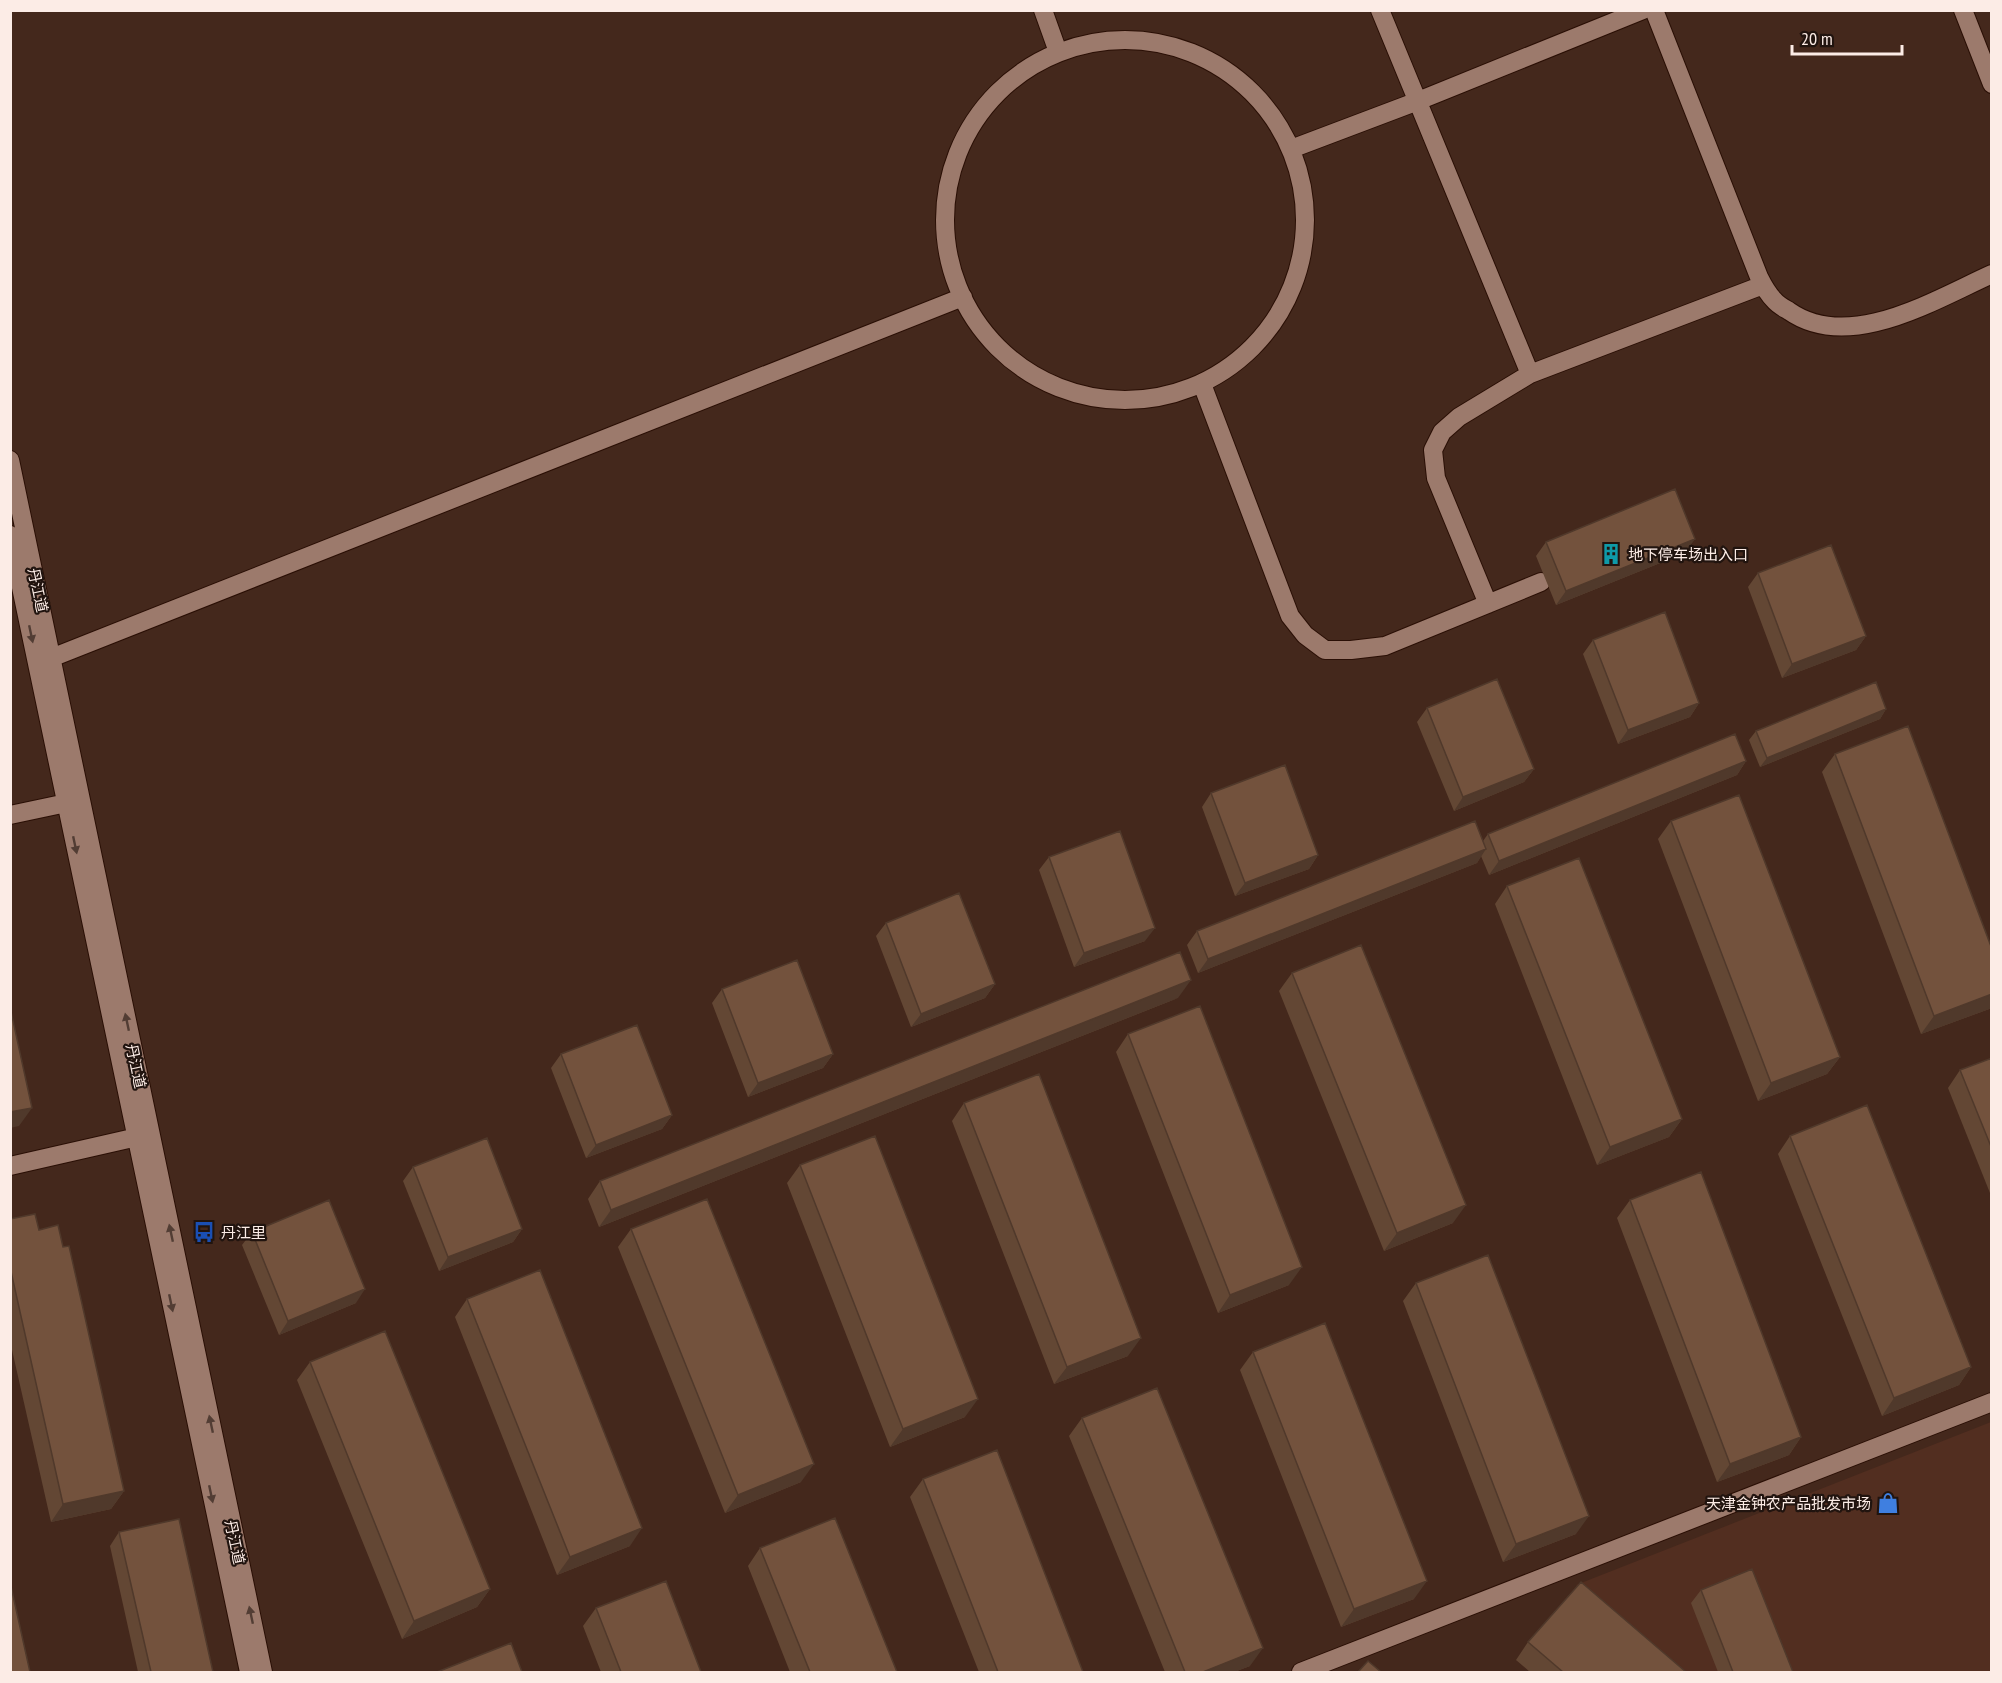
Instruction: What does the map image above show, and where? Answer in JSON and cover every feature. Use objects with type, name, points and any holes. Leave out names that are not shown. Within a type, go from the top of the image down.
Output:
[{"type":"street","points":[[1043,10],[1058,52]]},
{"type":"street","points":[[1380,10],[1530,374]]},
{"type":"street","points":[[1291,149],[1418,101],[1643,10]]},
{"type":"street","points":[[1654,10],[1759,277],[1775,302],[1799,318],[1828,327],[1856,326],[1889,320],[1992,274]]},
{"type":"street","points":[[1964,10],[1992,84]]},
{"type":"street","points":[[1120,40],[1142,40],[1184,49],[1223,68],[1240,81],[1270,112],[1291,149],[1304,198],[1306,228],[1302,257],[1294,285],[1281,312],[1264,336],[1243,357],[1219,375],[1202,384],[1165,397],[1135,401],[1106,400],[1077,394],[1049,384],[1024,369],[1001,351],[981,329],[963,297],[951,263],[945,221],[946,199],[956,157],[976,119],[989,102],[1020,73],[1038,61],[1058,52],[1089,43],[1120,40]]},
{"type":"street","points":[[1488,604],[1436,478],[1433,450],[1442,432],[1459,417],[1530,374],[1763,285]]},
{"type":"street","points":[[45,661],[963,297]]},
{"type":"street","points":[[1202,384],[1290,616],[1305,635],[1325,650],[1384,646],[1541,582]]},
{"type":"street","name":"丹江道","points":[[10,460],[45,661],[143,1135],[249,1672]]},
{"type":"street","name":"丹江道","points":[[10,535],[45,661]]},
{"type":"street","points":[[10,815],[74,802]]},
{"type":"street","points":[[10,1166],[143,1135]]},
{"type":"street","name":"丹江道","points":[[143,1135],[263,1672]]},
{"type":"street","points":[[1302,1672],[1992,1402]]},
{"type":"shaded area","name":"天津金钟农产品批发市场","points":[[1991,1422],[1991,1672],[1680,1672],[1576,1585]]},
{"type":"building","name":"地下停车场出入口","points":[[1675,489],[1695,539],[1566,591],[1546,542]]},
{"type":"building","points":[[1831,545],[1866,636],[1792,664],[1758,573]]},
{"type":"building","points":[[1665,612],[1699,703],[1628,730],[1593,640]]},
{"type":"building","points":[[1497,679],[1534,769],[1463,797],[1427,708]]},
{"type":"building","points":[[1876,682],[1886,709],[1767,758],[1756,731]]},
{"type":"building","points":[[1908,726],[1992,949],[1992,994],[1934,1016],[1835,754]]},
{"type":"building","points":[[1735,734],[1746,761],[1499,861],[1488,834]]},
{"type":"building","points":[[1285,765],[1318,855],[1245,883],[1211,793]]},
{"type":"building","points":[[1739,795],[1840,1057],[1771,1083],[1671,821]]},
{"type":"building","points":[[1475,821],[1486,849],[1208,959],[1197,931]]},
{"type":"building","points":[[1120,831],[1155,928],[1084,953],[1049,857]]},
{"type":"building","points":[[1579,858],[1682,1119],[1610,1147],[1507,886]]},
{"type":"building","points":[[959,893],[995,984],[921,1014],[886,923]]},
{"type":"building","points":[[1361,945],[1466,1205],[1397,1233],[1292,973]]},
{"type":"building","points":[[1180,952],[1191,980],[611,1210],[600,1181]]},
{"type":"building","points":[[797,960],[833,1054],[758,1083],[722,989]]},
{"type":"building","points":[[1200,1006],[1302,1267],[1230,1295],[1128,1034]]},
{"type":"building","points":[[10,1007],[32,1108],[10,1112]]},
{"type":"building","points":[[637,1025],[672,1115],[596,1145],[561,1054]]},
{"type":"building","points":[[1992,1058],[1992,1149],[1960,1070]]},
{"type":"building","points":[[1039,1074],[1141,1338],[1067,1367],[964,1103]]},
{"type":"building","points":[[1867,1105],[1971,1367],[1894,1398],[1790,1136]]},
{"type":"building","points":[[875,1136],[978,1399],[903,1429],[800,1165]]},
{"type":"building","points":[[487,1138],[522,1229],[448,1257],[413,1167]]},
{"type":"building","points":[[1701,1172],[1801,1437],[1730,1464],[1630,1200]]},
{"type":"building","points":[[707,1199],[814,1464],[738,1495],[631,1229]]},
{"type":"building","points":[[329,1200],[365,1289],[288,1321],[252,1232]]},
{"type":"building","points":[[35,1214],[39,1230],[58,1225],[63,1247],[69,1246],[124,1491],[63,1504],[10,1267],[10,1219]]},
{"type":"building","points":[[1488,1255],[1589,1516],[1516,1544],[1416,1283]]},
{"type":"building","points":[[540,1270],[642,1528],[570,1557],[467,1299]]},
{"type":"building","points":[[1325,1323],[1427,1581],[1354,1609],[1253,1352]]},
{"type":"building","points":[[385,1331],[490,1589],[414,1621],[310,1362]]},
{"type":"building","points":[[1157,1388],[1263,1648],[1203,1672],[1185,1672],[1082,1418]]},
{"type":"building","points":[[997,1450],[1083,1672],[998,1672],[923,1479]]},
{"type":"building","points":[[835,1518],[897,1672],[810,1672],[760,1548]]},
{"type":"building","points":[[179,1519],[213,1672],[151,1672],[119,1532]]},
{"type":"building","points":[[1752,1569],[1793,1672],[1733,1672],[1701,1590]]},
{"type":"building","points":[[666,1581],[701,1672],[621,1672],[596,1608]]},
{"type":"building","points":[[10,1582],[30,1672],[10,1672]]},
{"type":"building","points":[[1581,1582],[1686,1672],[1563,1672],[1528,1642]]},
{"type":"building","points":[[511,1643],[522,1672],[437,1672]]},
{"type":"building","points":[[1368,1661],[1381,1672],[1358,1672]]},
{"type":"place","name":"地下停车场出入口","points":[[1611,554]]},
{"type":"place","name":"丹江里","points":[[204,1232]]},
{"type":"place","name":"天津金钟农产品批发市场","points":[[1888,1503]]}]
